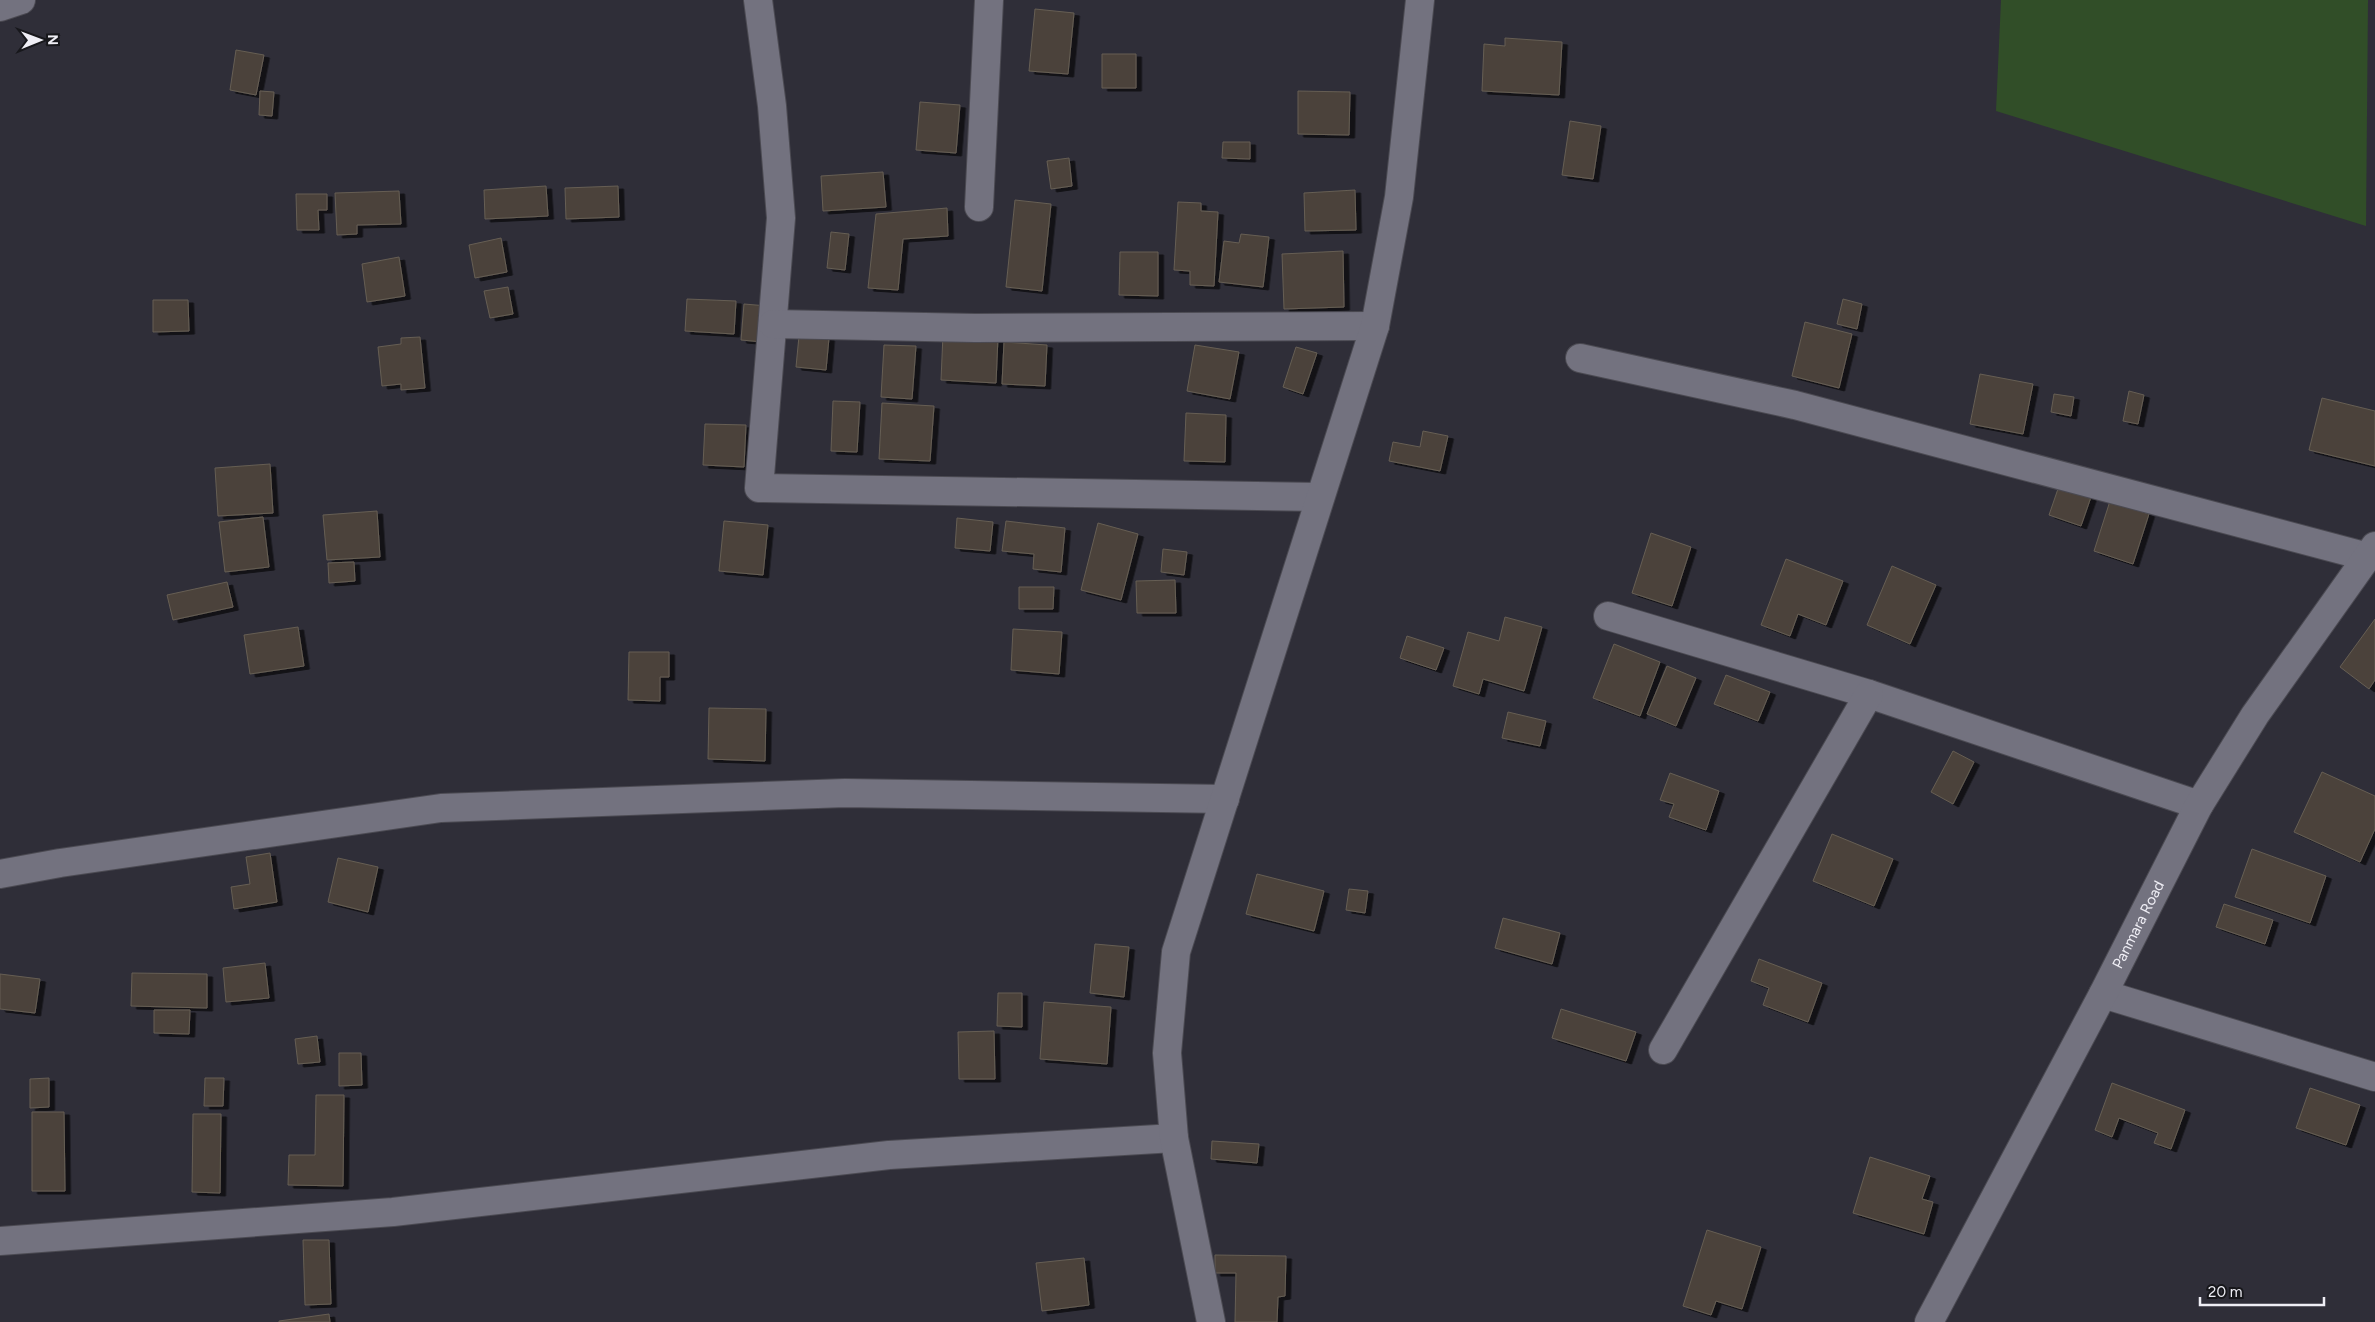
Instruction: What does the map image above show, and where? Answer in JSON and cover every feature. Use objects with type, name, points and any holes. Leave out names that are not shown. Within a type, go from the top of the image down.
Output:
[{"type":"street","points":[[0,7],[21,0]]},
{"type":"street","points":[[758,0],[772,106],[781,218],[759,488],[1320,498]]},
{"type":"street","points":[[979,207],[988,0]]},
{"type":"street","points":[[1210,1322],[1174,1138],[1167,1054],[1176,952],[1375,326],[1399,197],[1420,0]]},
{"type":"street","points":[[773,324],[975,328],[1375,326]]},
{"type":"street","points":[[1580,358],[1794,405],[2372,552]]},
{"type":"street","name":"Panmara Road","points":[[1929,1322],[2102,994],[2199,805],[2255,715],[2372,552]]},
{"type":"street","points":[[1608,616],[1869,694],[2199,805]]},
{"type":"street","points":[[1663,1050],[1869,694]]},
{"type":"street","points":[[0,874],[60,863],[441,808],[846,792],[1224,799]]},
{"type":"street","points":[[2102,994],[2375,1077]]},
{"type":"street","points":[[0,1241],[393,1212],[889,1155],[1174,1138]]},
{"type":"green space","points":[[2001,0],[2368,0],[2366,226],[1996,111]]},
{"type":"building","points":[[1035,9],[1074,13],[1068,74],[1029,71]]},
{"type":"building","points":[[1505,38],[1562,42],[1559,95],[1482,91],[1484,44],[1505,46]]},
{"type":"building","points":[[236,50],[264,55],[256,95],[230,90]]},
{"type":"building","points":[[1102,54],[1136,54],[1136,88],[1102,88]]},
{"type":"building","points":[[260,91],[274,92],[272,116],[259,115]]},
{"type":"building","points":[[1298,91],[1350,92],[1349,135],[1298,134]]},
{"type":"building","points":[[920,102],[960,105],[956,153],[916,150]]},
{"type":"building","points":[[1570,121],[1601,126],[1593,179],[1562,175]]},
{"type":"building","points":[[1223,142],[1250,142],[1250,159],[1222,158]]},
{"type":"building","points":[[1069,158],[1072,186],[1051,189],[1047,161]]},
{"type":"building","points":[[883,172],[886,207],[823,211],[821,176]]},
{"type":"building","points":[[546,186],[548,216],[485,219],[484,190]]},
{"type":"building","points":[[618,186],[619,217],[566,219],[565,188]]},
{"type":"building","points":[[1355,190],[1356,230],[1305,231],[1304,193]]},
{"type":"building","points":[[399,191],[401,224],[357,225],[357,234],[337,235],[335,193]]},
{"type":"building","points":[[296,194],[327,194],[327,210],[318,210],[319,230],[297,230]]},
{"type":"building","points":[[1015,200],[1051,204],[1042,291],[1006,287]]},
{"type":"building","points":[[1178,202],[1201,203],[1201,211],[1218,212],[1214,286],[1190,285],[1190,271],[1174,270]]},
{"type":"building","points":[[947,208],[948,236],[903,239],[898,290],[868,288],[876,214]]},
{"type":"building","points":[[831,232],[849,234],[845,270],[827,268]]},
{"type":"building","points":[[1241,234],[1269,237],[1263,287],[1219,282],[1224,241],[1239,243]]},
{"type":"building","points":[[501,238],[507,272],[475,278],[469,245]]},
{"type":"building","points":[[1343,251],[1344,307],[1284,309],[1282,254]]},
{"type":"building","points":[[1120,252],[1158,252],[1158,296],[1119,295]]},
{"type":"building","points":[[399,257],[405,296],[367,302],[362,264]]},
{"type":"building","points":[[508,287],[513,314],[490,318],[484,291]]},
{"type":"building","points":[[687,299],[736,301],[734,334],[685,331]]},
{"type":"building","points":[[1843,299],[1862,304],[1857,329],[1837,324]]},
{"type":"building","points":[[153,300],[188,300],[189,331],[153,332]]},
{"type":"building","points":[[744,304],[767,306],[763,342],[741,340]]},
{"type":"building","points":[[1805,322],[1852,334],[1839,388],[1792,376]]},
{"type":"building","points":[[943,334],[998,337],[996,383],[941,380]]},
{"type":"building","points":[[799,336],[829,338],[826,370],[796,367]]},
{"type":"building","points":[[420,337],[425,388],[401,390],[401,384],[382,386],[378,347],[401,344],[401,338]]},
{"type":"building","points":[[1004,342],[1047,345],[1045,386],[1002,384]]},
{"type":"building","points":[[884,345],[916,346],[912,399],[881,397]]},
{"type":"building","points":[[1195,345],[1239,352],[1230,399],[1187,391]]},
{"type":"building","points":[[1296,347],[1317,353],[1303,394],[1283,387]]},
{"type":"building","points":[[1980,374],[2033,384],[2023,434],[1970,424]]},
{"type":"building","points":[[2129,391],[2144,395],[2138,424],[2123,421]]},
{"type":"building","points":[[2054,394],[2074,397],[2071,416],[2051,412]]},
{"type":"building","points":[[2322,398],[2375,411],[2375,466],[2309,450]]},
{"type":"building","points":[[833,401],[860,402],[857,452],[831,451]]},
{"type":"building","points":[[882,403],[934,406],[930,461],[879,459]]},
{"type":"building","points":[[1186,413],[1226,415],[1225,462],[1184,461]]},
{"type":"building","points":[[705,424],[746,425],[744,467],[703,465]]},
{"type":"building","points":[[1423,431],[1448,436],[1440,471],[1389,461],[1393,442],[1420,447]]},
{"type":"building","points":[[270,464],[273,513],[218,516],[215,468]]},
{"type":"building","points":[[2060,483],[2092,494],[2081,526],[2049,515]]},
{"type":"building","points":[[2110,501],[2149,514],[2133,564],[2094,551]]},
{"type":"building","points":[[377,511],[380,557],[327,560],[323,515]]},
{"type":"building","points":[[263,517],[269,567],[225,572],[219,522]]},
{"type":"building","points":[[957,518],[993,522],[990,551],[955,548]]},
{"type":"building","points":[[724,521],[768,525],[763,575],[719,571]]},
{"type":"building","points":[[1006,521],[1065,528],[1061,572],[1033,569],[1034,554],[1002,551]]},
{"type":"building","points":[[1098,523],[1138,534],[1121,600],[1081,590]]},
{"type":"building","points":[[1651,533],[1691,547],[1672,606],[1632,593]]},
{"type":"building","points":[[1163,549],[1187,552],[1184,575],[1161,572]]},
{"type":"building","points":[[1786,559],[1843,581],[1826,625],[1798,614],[1790,636],[1761,625]]},
{"type":"building","points":[[354,562],[355,581],[329,583],[328,563]]},
{"type":"building","points":[[1892,566],[1936,585],[1910,644],[1867,625]]},
{"type":"building","points":[[1175,580],[1176,613],[1137,613],[1136,581]]},
{"type":"building","points":[[227,582],[233,607],[173,620],[167,595]]},
{"type":"building","points":[[1019,587],[1054,587],[1053,609],[1019,609]]},
{"type":"building","points":[[1505,617],[1542,627],[1524,691],[1483,679],[1479,694],[1453,686],[1468,632],[1499,641]]},
{"type":"building","points":[[2375,619],[2375,680],[2369,689],[2340,667]]},
{"type":"building","points":[[298,627],[304,666],[250,674],[244,635]]},
{"type":"building","points":[[1013,629],[1062,632],[1059,674],[1011,670]]},
{"type":"building","points":[[1407,636],[1444,648],[1436,670],[1400,658]]},
{"type":"building","points":[[1614,644],[1660,662],[1640,716],[1593,698]]},
{"type":"building","points":[[629,652],[669,652],[669,677],[660,677],[660,701],[628,700]]},
{"type":"building","points":[[1667,666],[1696,678],[1676,726],[1647,714]]},
{"type":"building","points":[[1726,675],[1770,692],[1758,721],[1714,704]]},
{"type":"building","points":[[709,708],[766,709],[765,761],[708,759]]},
{"type":"building","points":[[1508,712],[1546,721],[1540,746],[1502,738]]},
{"type":"building","points":[[1953,751],[1974,762],[1953,804],[1931,792]]},
{"type":"building","points":[[2322,772],[2375,796],[2375,829],[2360,862],[2294,832]]},
{"type":"building","points":[[1670,773],[1719,791],[1706,830],[1669,817],[1674,804],[1660,800]]},
{"type":"building","points":[[1832,834],[1893,859],[1874,906],[1813,881]]},
{"type":"building","points":[[2252,849],[2326,876],[2310,923],[2235,897]]},
{"type":"building","points":[[270,853],[277,902],[234,909],[231,887],[250,884],[246,857]]},
{"type":"building","points":[[338,858],[378,867],[368,912],[328,902]]},
{"type":"building","points":[[1257,874],[1324,891],[1314,931],[1246,914]]},
{"type":"building","points":[[1349,889],[1368,891],[1365,913],[1346,910]]},
{"type":"building","points":[[2224,904],[2273,920],[2265,944],[2216,927]]},
{"type":"building","points":[[1503,918],[1560,933],[1552,964],[1495,948]]},
{"type":"building","points":[[1095,944],[1129,947],[1124,997],[1090,993]]},
{"type":"building","points":[[1759,959],[1822,983],[1808,1022],[1763,1005],[1769,988],[1751,981]]},
{"type":"building","points":[[265,963],[269,998],[226,1002],[223,968]]},
{"type":"building","points":[[132,973],[207,974],[207,1008],[131,1006]]},
{"type":"building","points":[[0,974],[40,979],[35,1013],[0,1009]]},
{"type":"building","points":[[998,993],[1022,993],[1022,1027],[997,1026]]},
{"type":"building","points":[[1044,1002],[1111,1007],[1107,1064],[1040,1059]]},
{"type":"building","points":[[1561,1009],[1636,1032],[1626,1061],[1552,1038]]},
{"type":"building","points":[[154,1010],[190,1010],[189,1034],[154,1033]]},
{"type":"building","points":[[994,1031],[995,1079],[959,1079],[958,1032]]},
{"type":"building","points":[[317,1036],[320,1062],[298,1064],[295,1039]]},
{"type":"building","points":[[339,1053],[361,1053],[362,1085],[339,1086]]},
{"type":"building","points":[[49,1078],[49,1107],[30,1108],[30,1079]]},
{"type":"building","points":[[205,1078],[224,1078],[223,1106],[204,1106]]},
{"type":"building","points":[[2112,1083],[2185,1110],[2171,1149],[2154,1143],[2158,1133],[2119,1118],[2112,1137],[2095,1130]]},
{"type":"building","points":[[2310,1088],[2360,1105],[2346,1145],[2296,1128]]},
{"type":"building","points":[[316,1095],[344,1095],[343,1186],[288,1185],[289,1155],[315,1155]]},
{"type":"building","points":[[32,1112],[64,1112],[65,1191],[32,1191]]},
{"type":"building","points":[[193,1114],[221,1114],[220,1193],[192,1192]]},
{"type":"building","points":[[1212,1141],[1259,1144],[1257,1163],[1211,1159]]},
{"type":"building","points":[[1870,1157],[1930,1176],[1922,1199],[1933,1202],[1924,1234],[1853,1213]]},
{"type":"building","points":[[1707,1230],[1761,1247],[1742,1309],[1716,1301],[1711,1315],[1683,1306]]},
{"type":"building","points":[[303,1240],[329,1240],[331,1304],[305,1305]]},
{"type":"building","points":[[1215,1255],[1286,1256],[1285,1296],[1278,1297],[1277,1322],[1235,1322],[1236,1273],[1215,1273]]},
{"type":"building","points":[[1084,1258],[1089,1305],[1042,1311],[1036,1263]]},
{"type":"building","points":[[329,1314],[330,1322],[279,1322],[279,1321]]}]
